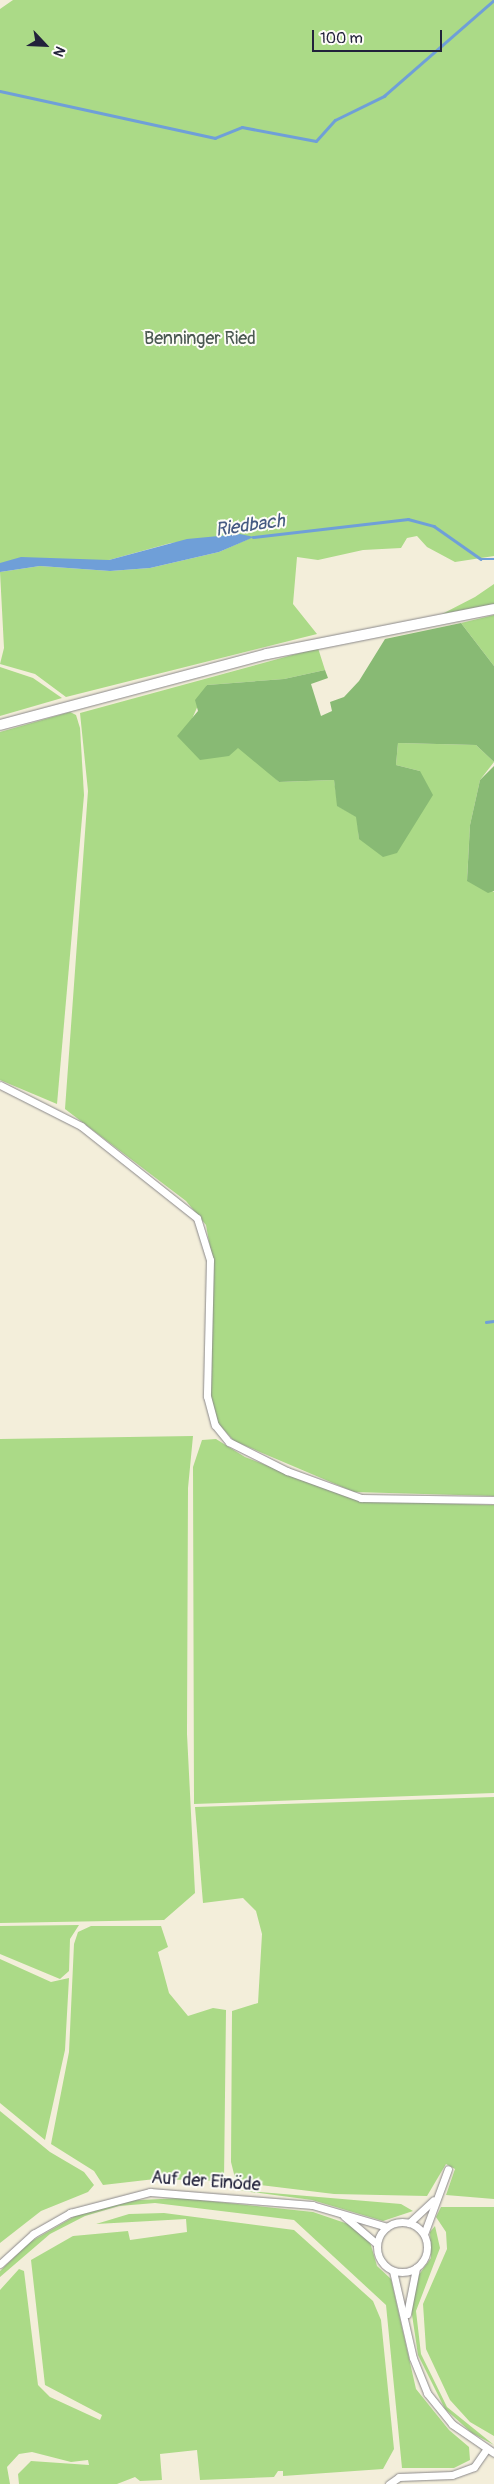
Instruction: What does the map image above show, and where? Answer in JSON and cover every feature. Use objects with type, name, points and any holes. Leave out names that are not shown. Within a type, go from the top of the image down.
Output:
[{"type":"main road","points":[[0,726],[267,654],[494,609]]},
{"type":"street","points":[[0,1085],[81,1126],[197,1218],[210,1260],[207,1396],[215,1425],[229,1442],[335,1490],[382,1501],[494,1500]]},
{"type":"street","points":[[406,2319],[416,2268],[427,2253],[424,2234],[433,2200],[448,2169]]},
{"type":"street","name":"Auf der Einöde","points":[[0,2264],[50,2223],[120,2196],[166,2191],[312,2205],[387,2227]]},
{"type":"street","points":[[433,2200],[409,2223],[387,2227],[377,2244],[379,2258],[393,2271],[406,2319],[413,2358],[427,2394],[452,2424],[486,2450],[494,2453]]},
{"type":"street","points":[[342,2215],[377,2244]]},
{"type":"street","points":[[409,2223],[424,2234]]},
{"type":"street","points":[[393,2271],[416,2268]]},
{"type":"street","points":[[389,2484],[400,2477],[452,2475],[474,2467],[486,2450]]},
{"type":"green space","name":"Benninger Ried","points":[[13,0],[494,0],[494,556],[455,562],[427,547],[417,536],[407,538],[401,548],[363,550],[318,560],[297,557],[293,604],[317,634],[66,697],[35,674],[0,664],[4,648],[0,572],[40,566],[110,571],[150,568],[219,552],[253,537],[171,543],[109,560],[0,564],[0,9]]},
{"type":"green space","points":[[494,584],[494,604],[442,614],[475,597]]},
{"type":"green space","points":[[494,615],[494,666],[461,623]]},
{"type":"green space","points":[[461,623],[494,666],[494,762],[476,745],[398,743],[396,765],[420,771],[433,795],[397,853],[383,857],[359,839],[356,817],[337,806],[334,780],[279,782],[238,748],[229,756],[200,760],[177,736],[198,711],[195,700],[207,685],[284,679],[325,670],[328,678],[311,684],[321,716],[332,711],[330,702],[344,697],[359,681],[385,639]]},
{"type":"green space","points":[[318,648],[325,670],[284,679],[207,685],[192,719],[250,755],[279,782],[334,780],[338,806],[357,817],[359,839],[420,771],[396,765],[398,743],[476,745],[494,762],[480,780],[470,825],[467,880],[494,892],[494,1496],[354,1492],[234,1441],[217,1422],[211,1400],[213,1264],[206,1225],[186,1201],[65,1109],[88,791],[80,713]]},
{"type":"green space","points":[[0,667],[33,678],[62,698],[0,716]]},
{"type":"green space","points":[[70,712],[76,715],[80,728],[84,795],[57,1104],[0,1080],[0,732]]},
{"type":"green space","points":[[494,766],[494,891],[488,893],[467,881],[470,825],[480,780]]},
{"type":"green space","points":[[193,1436],[188,1488],[187,1734],[195,1893],[164,1920],[0,1923],[0,1439]]},
{"type":"green space","points":[[216,1439],[245,1457],[360,1501],[494,1505],[494,1793],[194,1804],[193,1467],[202,1440]]},
{"type":"green space","points":[[494,1797],[494,2199],[446,2195],[455,2169],[446,2164],[427,2196],[334,2194],[236,2182],[231,2162],[232,2011],[258,2003],[262,1934],[256,1911],[243,1898],[203,1903],[195,1807]]},
{"type":"green space","points":[[79,1925],[70,1939],[69,1971],[60,1979],[0,1954],[0,1926]]},
{"type":"green space","points":[[91,1926],[161,1926],[168,1947],[158,1952],[169,1993],[188,2016],[213,2008],[226,2010],[224,2181],[155,2179],[103,2185],[94,2171],[51,2144],[69,2052],[74,1944],[78,1932]]},
{"type":"green space","points":[[0,1959],[51,1982],[69,1978],[65,2050],[45,2140],[0,2103]]},
{"type":"green space","points":[[0,2111],[50,2152],[84,2172],[94,2185],[88,2192],[41,2211],[0,2243]]},
{"type":"green space","points":[[236,2190],[401,2204],[413,2211],[383,2221],[312,2200]]},
{"type":"green space","points":[[181,2198],[313,2212],[351,2225],[370,2242],[377,2266],[391,2279],[416,2389],[449,2430],[469,2447],[470,2460],[454,2468],[402,2468],[386,2305],[294,2220],[155,2203],[119,2206],[85,2216],[50,2234],[0,2277],[0,2271],[30,2242],[84,2211],[120,2201]]},
{"type":"green space","points":[[441,2207],[494,2207],[494,2436],[470,2422],[450,2400],[426,2349],[423,2304],[447,2249],[446,2232],[436,2217]]},
{"type":"green space","points":[[164,2213],[294,2230],[373,2301],[381,2320],[394,2449],[383,2469],[283,2476],[283,2471],[278,2471],[274,2477],[200,2480],[197,2450],[160,2454],[162,2480],[140,2481],[135,2477],[117,2484],[19,2484],[18,2474],[31,2461],[89,2465],[88,2460],[71,2462],[32,2452],[19,2454],[7,2467],[10,2484],[0,2484],[0,2290],[19,2269],[24,2271],[38,2385],[50,2397],[100,2420],[102,2415],[45,2385],[31,2260],[73,2236],[128,2231],[130,2240],[187,2232],[186,2219],[96,2224],[129,2214]]},
{"type":"green space","points":[[435,2226],[440,2248],[416,2311],[421,2354],[447,2407],[494,2445],[472,2433],[445,2409],[418,2355],[411,2308],[418,2276],[431,2258],[430,2232]]},
{"type":"water","points":[[240,534],[254,537],[219,552],[150,568],[110,571],[40,566],[0,572],[0,563],[21,557],[109,560],[187,539]]},
{"type":"waterway","points":[[0,91],[215,138],[242,127],[316,141],[335,120],[384,96],[494,0]]},
{"type":"waterway","name":"Riedbach","points":[[253,537],[408,519],[434,526],[481,559],[494,559]]},
{"type":"waterway","points":[[486,1322],[494,1321]]}]
